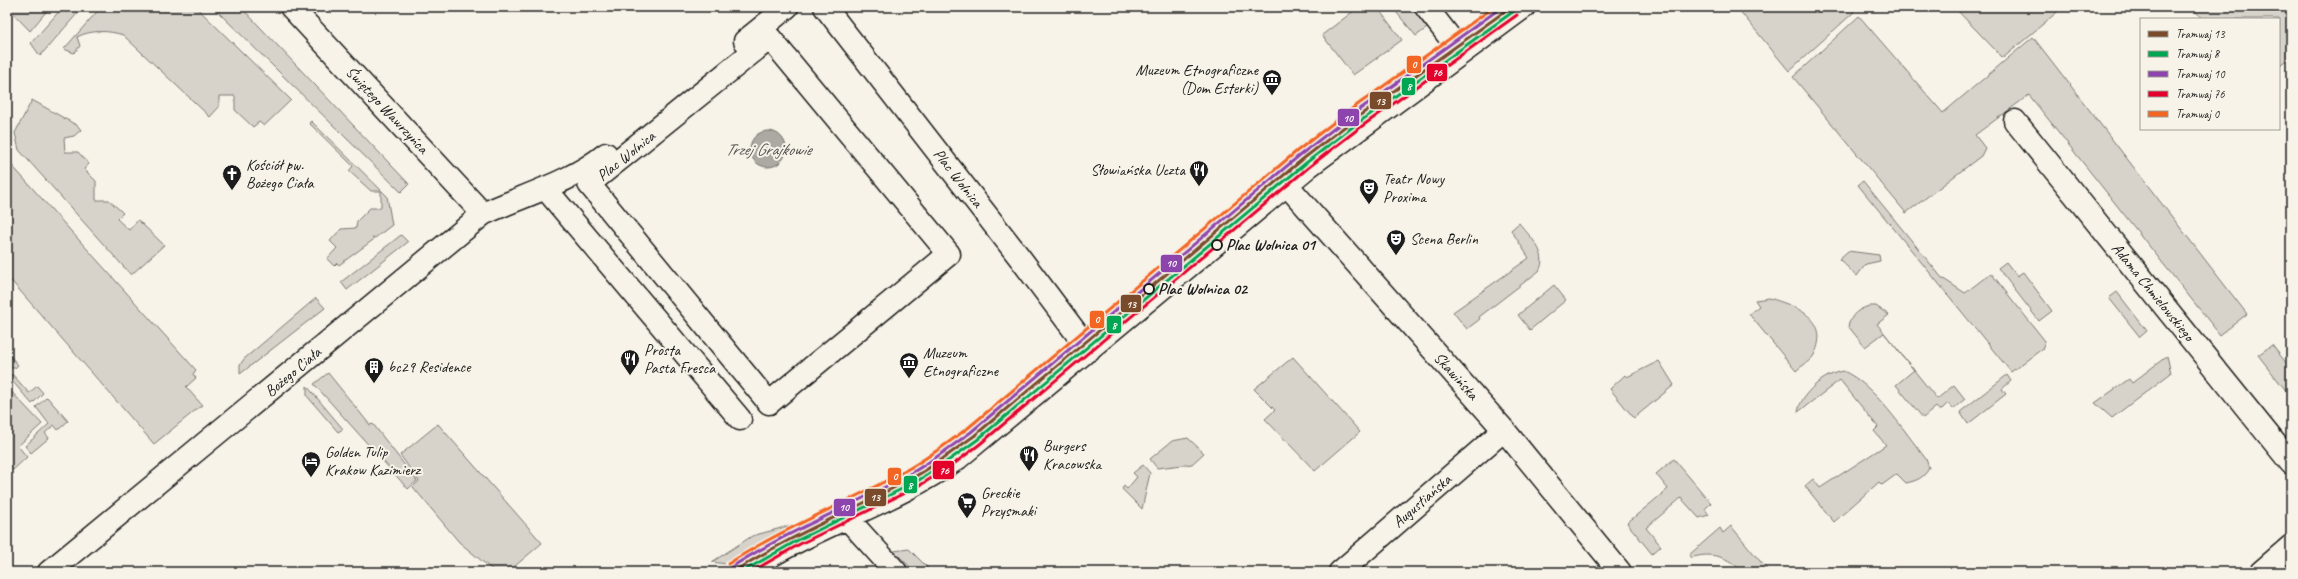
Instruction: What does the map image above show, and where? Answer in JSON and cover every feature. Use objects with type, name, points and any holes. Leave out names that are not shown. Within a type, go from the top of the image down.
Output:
[{"type":"street","name":"Świętego Wawrzyńca","points":[[290,7],[482,214]]},
{"type":"street","name":"Plac Wolnica","points":[[545,188],[591,166],[787,7]]},
{"type":"street","name":"Plac Wolnica","points":[[825,7],[1020,258],[1089,350]]},
{"type":"street","points":[[1426,7],[1461,52]]},
{"type":"street","points":[[744,572],[790,544],[903,492],[954,461],[1089,350],[1286,184],[1356,129],[1524,7]]},
{"type":"street","name":"Plac Wolnica","points":[[770,38],[949,254],[769,403],[589,184],[770,38]]},
{"type":"street","name":"Adama Chmielowskiego","points":[[2015,121],[2291,463]]},
{"type":"street","name":"Skawińska","points":[[1286,184],[1504,430],[1620,572]]},
{"type":"street","name":"Bożego Ciała","points":[[49,572],[482,214],[545,188]]},
{"type":"street","points":[[545,188],[740,419]]},
{"type":"street","name":"Augustiańska","points":[[1340,572],[1504,430]]},
{"type":"street","points":[[847,518],[896,572]]},
{"type":"street","points":[[2261,572],[2291,546]]},
{"type":"shaded area","points":[[7,7],[50,7],[30,31]]},
{"type":"shaded area","points":[[63,7],[83,7],[40,56],[31,43]]},
{"type":"shaded area","points":[[101,7],[196,7],[291,100],[264,126],[259,122],[253,127],[235,110],[235,96],[219,96],[219,107],[210,117],[123,35],[111,32],[88,33],[77,37],[80,46],[74,53],[64,49]]},
{"type":"shaded area","points":[[213,7],[241,7],[409,184],[401,192]]},
{"type":"shaded area","points":[[1359,7],[1377,7],[1402,40],[1353,75],[1322,35]]},
{"type":"shaded area","points":[[1392,7],[1411,7],[1427,28],[1416,36]]},
{"type":"shaded area","points":[[1743,7],[1850,7],[1854,12],[1789,71],[1739,10]]},
{"type":"shaded area","points":[[1954,7],[2063,7],[2003,58]]},
{"type":"shaded area","points":[[2192,7],[2283,7],[2291,16],[2291,56],[2280,65],[2280,18],[2201,18]]},
{"type":"shaded area","points":[[1859,16],[1943,113],[2033,37],[2247,314],[2220,335],[2029,95],[1975,135],[1985,148],[1981,156],[1906,213],[1793,77]]},
{"type":"shaded area","points":[[32,100],[78,126],[81,130],[74,136],[64,138],[65,152],[78,152],[89,164],[84,169],[96,181],[96,200],[109,200],[123,213],[117,219],[129,230],[138,220],[164,245],[131,275],[19,150],[15,133]]},
{"type":"shaded area","points":[[311,121],[387,196],[392,225],[375,238],[373,237],[373,240],[339,265],[337,263],[334,266],[327,259],[337,248],[330,241],[341,229],[356,228],[357,221],[370,208],[381,208],[381,191],[371,191],[349,171],[353,166],[309,123]]},
{"type":"shaded area","points":[[7,160],[196,370],[193,374],[196,378],[186,387],[202,405],[154,444],[7,276]]},
{"type":"shaded area","points":[[1863,181],[1942,278],[1965,293],[1991,273],[2045,341],[2042,349],[2011,372],[1858,185]]},
{"type":"shaded area","points":[[1519,223],[1533,240],[1540,252],[1542,258],[1539,271],[1479,317],[1480,319],[1467,329],[1453,312],[1529,258],[1511,230]]},
{"type":"shaded area","points":[[401,235],[408,242],[347,290],[341,282]]},
{"type":"shaded area","points":[[1848,251],[1879,255],[1880,261],[1866,264],[1857,276],[1839,259]]},
{"type":"shaded area","points":[[2006,262],[2017,276],[2023,272],[2052,311],[2039,321],[1998,268]]},
{"type":"shaded area","points":[[1554,285],[1566,300],[1530,330],[1518,315]]},
{"type":"shaded area","points":[[2117,292],[2147,331],[2140,337],[2109,298]]},
{"type":"shaded area","points":[[316,298],[325,308],[240,374],[240,365],[244,359]]},
{"type":"shaded area","points":[[1769,298],[1800,310],[1815,323],[1818,332],[1818,343],[1814,355],[1796,371],[1749,314],[1759,306],[1755,300]]},
{"type":"shaded area","points":[[1869,306],[1876,306],[1889,315],[1877,324],[1899,352],[1884,333],[1865,347],[1848,326],[1851,318],[1856,313]]},
{"type":"shaded area","points":[[2272,345],[2291,369],[2291,397],[2258,355]]},
{"type":"shaded area","points":[[7,352],[18,365],[15,368],[7,368]]},
{"type":"shaded area","points":[[2167,356],[2171,373],[2112,418],[2095,403],[2129,379],[2132,383]]},
{"type":"shaded area","points":[[1293,357],[1360,432],[1315,471],[1265,419],[1275,410],[1254,389]]},
{"type":"shaded area","points":[[1659,361],[1674,385],[1634,418],[1610,389],[1625,375],[1627,377]]},
{"type":"shaded area","points":[[1914,370],[1937,399],[1954,385],[1965,399],[1953,409],[1948,403],[1940,411],[1936,407],[1923,418],[1896,385]]},
{"type":"shaded area","points":[[1843,371],[1866,386],[1888,409],[1926,459],[1929,468],[1922,477],[1910,482],[1906,483],[1897,474],[1882,485],[1879,482],[1834,522],[1805,486],[1813,479],[1820,488],[1886,445],[1874,431],[1878,427],[1840,380],[1798,412],[1804,398],[1814,386],[1828,376]]},
{"type":"shaded area","points":[[328,373],[370,425],[373,424],[417,481],[408,489],[314,384]]},
{"type":"shaded area","points":[[7,375],[13,375],[29,393],[37,386],[43,393],[32,404]]},
{"type":"shaded area","points":[[2007,375],[2011,381],[2002,389],[2006,394],[1968,424],[1960,412]]},
{"type":"shaded area","points":[[307,386],[343,429],[338,432],[307,396]]},
{"type":"shaded area","points":[[7,387],[42,424],[18,446],[27,457],[13,470],[7,464]]},
{"type":"shaded area","points":[[47,397],[68,421],[58,430],[54,425],[45,433],[49,438],[31,453],[25,446],[49,424],[36,407]]},
{"type":"shaded area","points":[[438,424],[542,543],[508,572],[495,572],[459,542],[413,487],[419,481],[400,455]]},
{"type":"shaded area","points":[[1188,438],[1204,453],[1192,464],[1157,468],[1150,459],[1172,441]]},
{"type":"shaded area","points":[[1674,459],[1711,503],[1705,509],[1709,515],[1699,518],[1681,498],[1646,528],[1661,546],[1652,554],[1627,523],[1668,489],[1656,474]]},
{"type":"shaded area","points":[[1143,465],[1150,473],[1142,509],[1122,489],[1124,486],[1127,489],[1137,477],[1133,473]]},
{"type":"shaded area","points":[[792,525],[726,564],[712,562],[752,536]]},
{"type":"shaded area","points":[[1731,526],[1769,572],[1742,572],[1732,562],[1712,555],[1691,558],[1689,555],[1720,528],[1723,533]]},
{"type":"shaded area","points":[[909,549],[932,572],[915,572],[894,551]]},
{"type":"water","name":"Trzej Grajkowie","points":[[768,131],[781,136],[786,149],[781,162],[768,167],[755,162],[750,149],[755,136]]},
{"type":"tram line","name":"0","points":[[728,564],[772,538],[910,468],[947,444],[968,428],[1297,151],[1346,113],[1494,7]]},
{"type":"tram line","name":"10","points":[[730,568],[752,554],[913,472],[950,448],[971,432],[1300,155],[1349,117],[1502,7]]},
{"type":"tram line","name":"13","points":[[733,572],[777,546],[914,477],[944,458],[974,436],[1303,159],[1352,121],[1511,7]]},
{"type":"tram line","name":"8","points":[[742,572],[798,540],[916,482],[977,440],[1306,163],[1355,125],[1514,11]]},
{"type":"tram line","name":"76","points":[[751,572],[800,544],[919,486],[955,463],[980,444],[1309,167],[1358,129],[1517,15]]},
{"type":"place","name":"Muzeum Etnograficzne (Dom Esterki)","points":[[1272,96]]},
{"type":"place","name":"Słowiańska Uczta","points":[[1199,187]]},
{"type":"place","name":"Kościół pw. Bożego Ciała","points":[[232,191]]},
{"type":"place","name":"Teatr Nowy Proxima","points":[[1369,205]]},
{"type":"place","name":"Plac Wolnica 01","points":[[1217,245]]},
{"type":"place","name":"Scena Berlin","points":[[1396,256]]},
{"type":"place","name":"Plac Wolnica 02","points":[[1149,289]]},
{"type":"place","name":"Prosta Pasta Fresca","points":[[630,376]]},
{"type":"place","name":"Muzeum Etnograficzne","points":[[909,379]]},
{"type":"place","name":"bc29 Residence","points":[[374,384]]},
{"type":"place","name":"Burgers Kracowska","points":[[1029,472]]},
{"type":"place","name":"Golden Tulip Krakow Kazimierz","points":[[311,478]]},
{"type":"place","name":"Greckie Przysmaki","points":[[967,519]]}]
